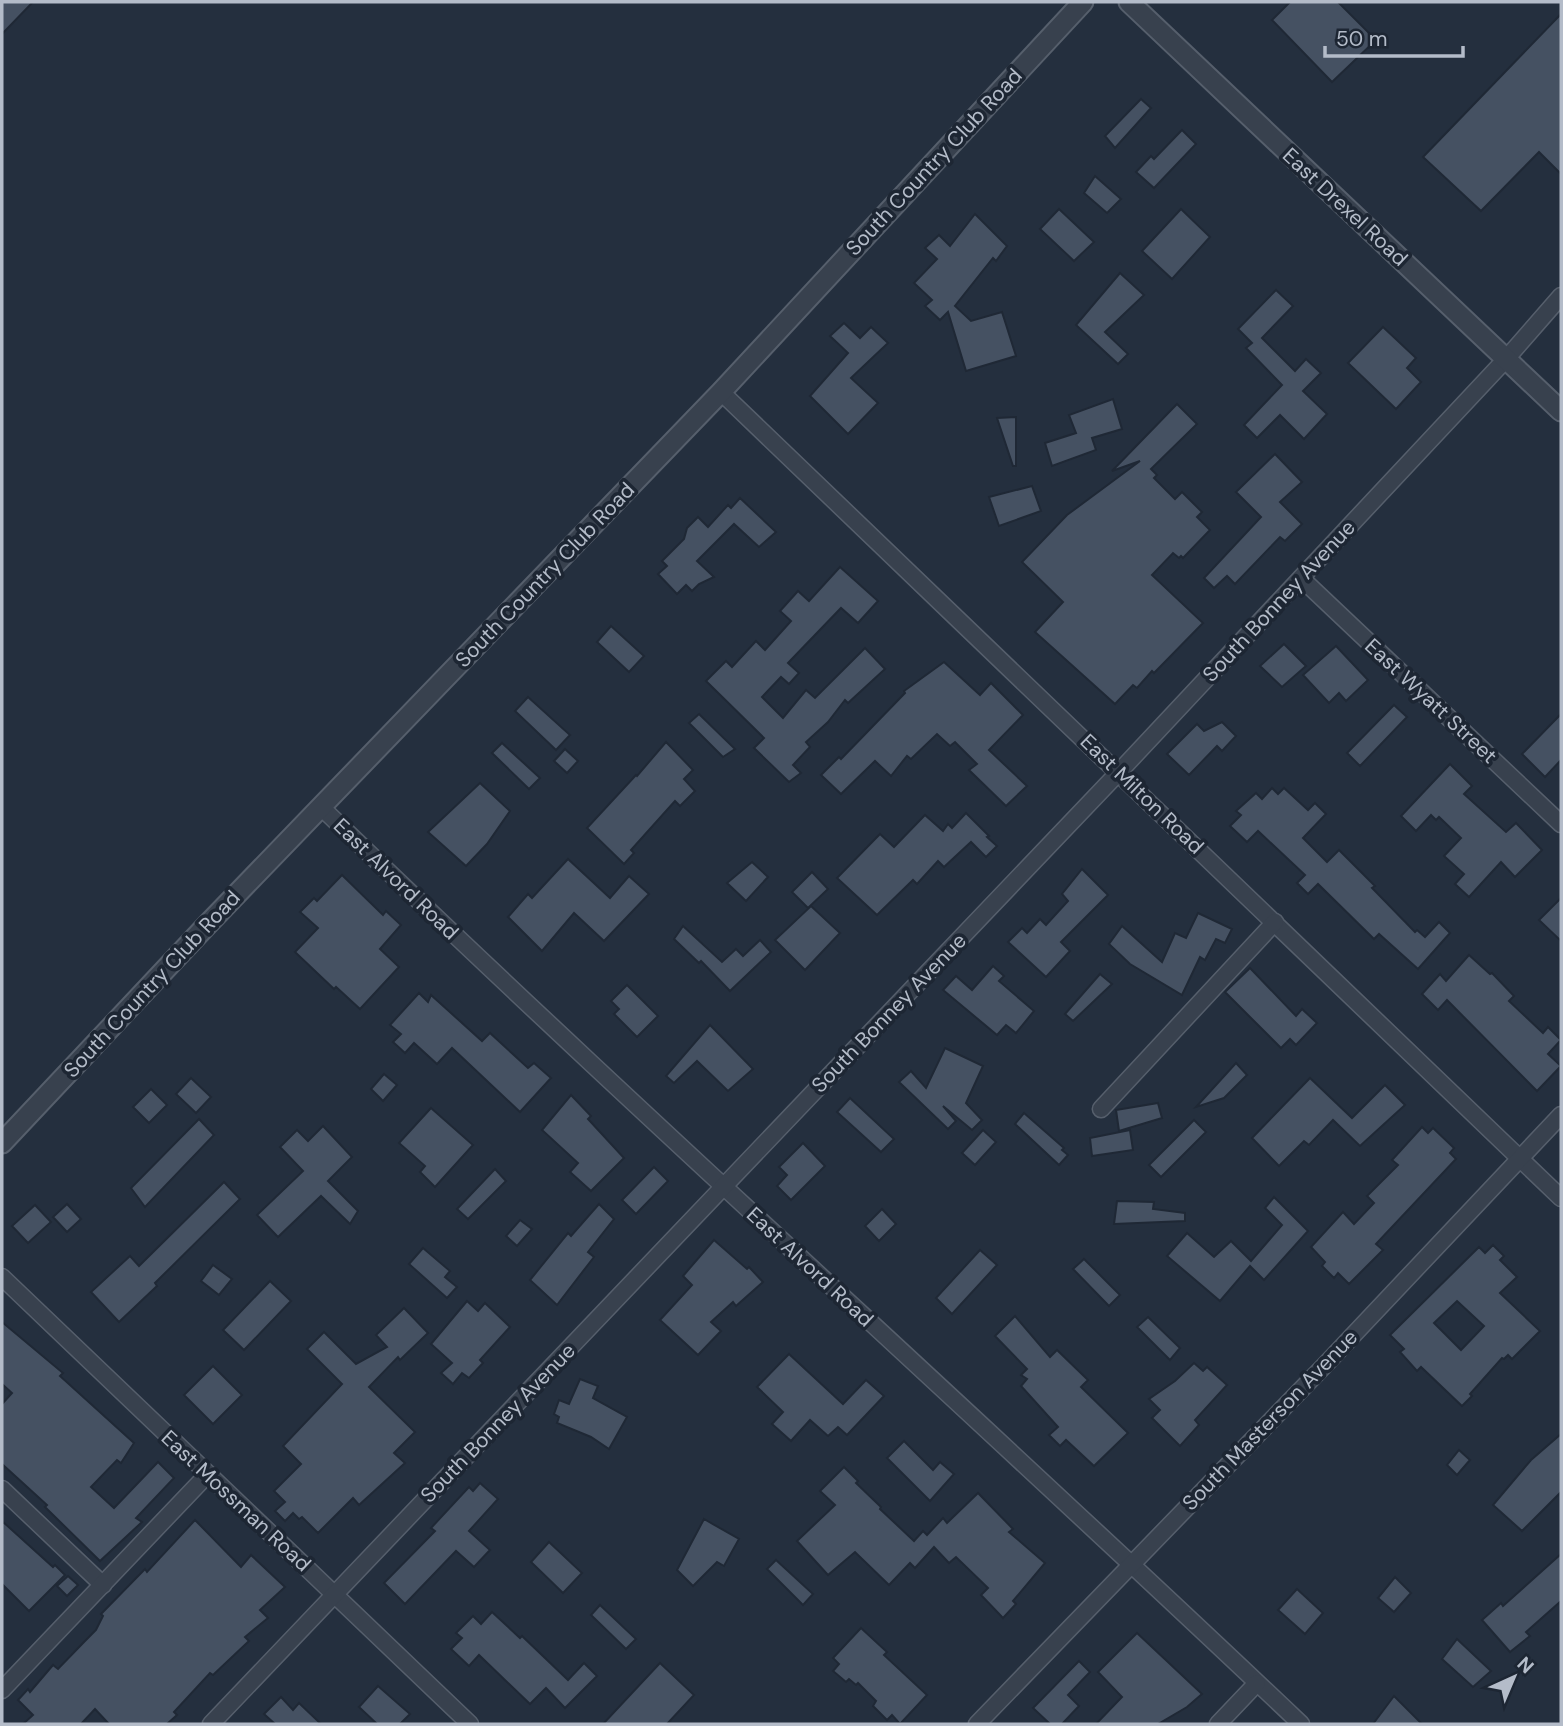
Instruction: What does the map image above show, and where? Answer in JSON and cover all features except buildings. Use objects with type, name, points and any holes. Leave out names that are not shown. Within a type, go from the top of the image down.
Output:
[{"type":"street","name":"South Country Club Road","points":[[2,1143],[207,925],[721,392],[1083,2]]},
{"type":"street","name":"East Drexel Road","points":[[1129,2],[1561,411]]},
{"type":"street","name":"South Bonney Avenue","points":[[211,1724],[1119,772],[1506,359],[1561,296]]},
{"type":"street","name":"East Milton Road","points":[[721,392],[1561,1198]]},
{"type":"street","name":"East Wyatt Street","points":[[1301,578],[1561,824]]},
{"type":"street","name":"East Alvord Road","points":[[321,807],[723,1187],[1301,1724]]},
{"type":"street","points":[[1101,1108],[1275,922]]},
{"type":"street","name":"South Masterson Avenue","points":[[977,1724],[1349,1340],[1561,1115]]},
{"type":"street","name":"East Mossman Road","points":[[2,1277],[470,1724]]},
{"type":"street","points":[[2,1690],[207,1475]]},
{"type":"street","points":[[2,1489],[103,1585]]},
{"type":"street","points":[[1218,1724],[1258,1683]]}]
